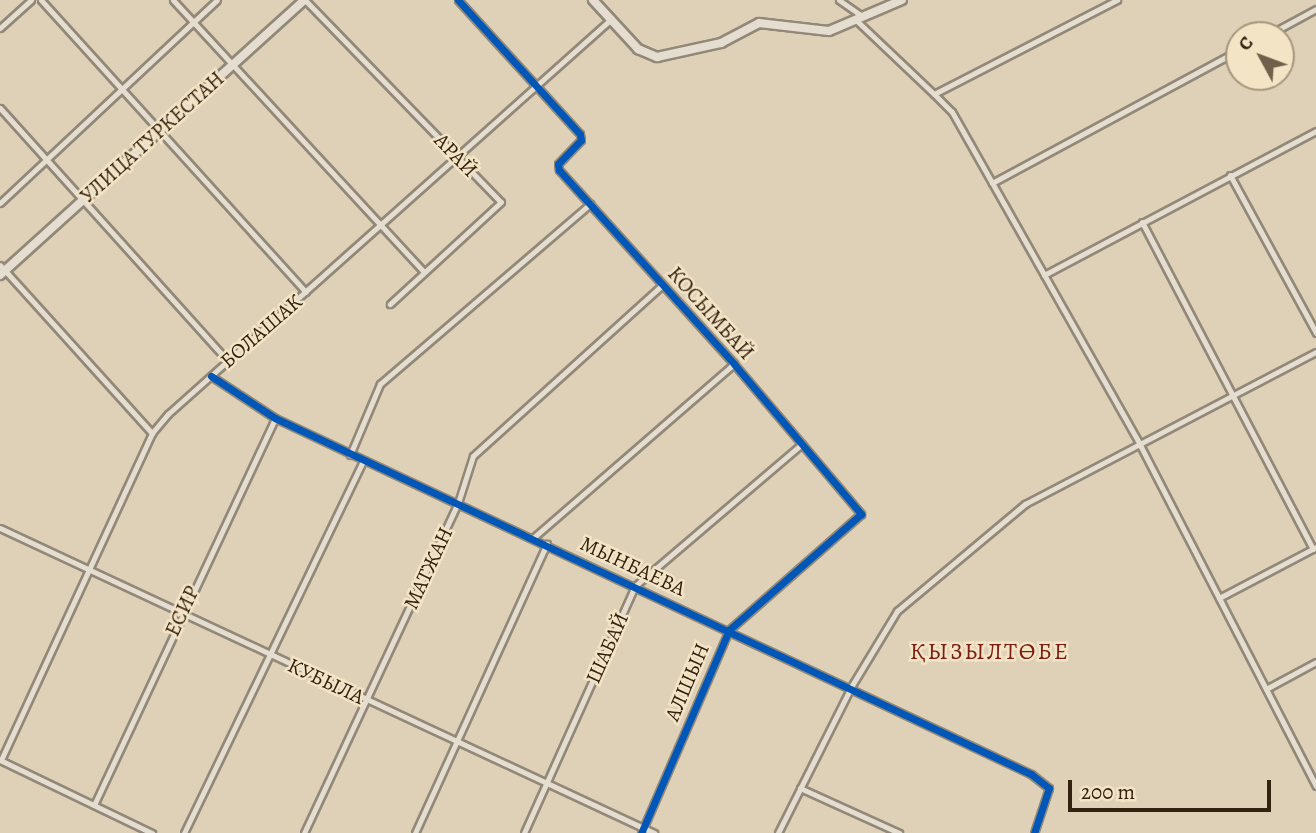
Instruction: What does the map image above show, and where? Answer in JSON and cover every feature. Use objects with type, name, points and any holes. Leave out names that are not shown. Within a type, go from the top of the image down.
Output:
[{"type":"street","points":[[0,27],[31,0]]},
{"type":"street","points":[[41,0],[306,292]]},
{"type":"street","points":[[173,0],[424,272]]},
{"type":"street","points":[[0,203],[217,0]]},
{"type":"street","name":"УЛИЦА ТУРКЕСТАН","points":[[2,270],[304,0]]},
{"type":"street","name":"АРАЙ","points":[[304,0],[501,202],[390,304]]},
{"type":"street","points":[[458,0],[537,86]]},
{"type":"street","points":[[839,0],[952,112],[1139,443],[1315,784]]},
{"type":"street","points":[[596,4],[638,49],[657,57],[698,50],[759,23],[821,32],[861,19],[902,0]]},
{"type":"street","points":[[934,94],[1117,0]]},
{"type":"street","points":[[1294,21],[1316,9]]},
{"type":"street","name":"БОЛАШАК","points":[[1,760],[152,433],[211,376],[610,20]]},
{"type":"street","points":[[992,183],[1225,58]]},
{"type":"street","name":"КОСЫМБАЙ","points":[[537,86],[582,137],[558,167],[734,364],[861,514]]},
{"type":"street","points":[[0,108],[228,361]]},
{"type":"street","points":[[1044,275],[1316,131]]},
{"type":"street","points":[[1230,176],[1316,333]]},
{"type":"street","points":[[350,455],[380,384],[590,204]]},
{"type":"street","points":[[1142,222],[1229,394],[1315,548],[1219,598]]},
{"type":"street","points":[[2,270],[152,433]]},
{"type":"street","name":"МАТЖАН","points":[[304,833],[458,503],[467,470],[482,442],[662,285]]},
{"type":"street","points":[[778,833],[851,687],[897,611],[1025,504],[1229,394],[1316,352]]},
{"type":"street","points":[[533,538],[734,364]]},
{"type":"street","name":"МЫНБАЕВА","points":[[211,376],[275,418],[350,455],[851,687],[1044,782],[1049,788],[1047,804],[1034,833]]},
{"type":"street","name":"ЕСИР","points":[[94,805],[181,613],[275,418]]},
{"type":"street","name":"ШАБАЙ","points":[[524,833],[635,586],[802,444]]},
{"type":"street","points":[[184,833],[272,656],[363,461]]},
{"type":"street","name":"АЛШЫН","points":[[642,831],[729,630],[861,514]]},
{"type":"street","name":"КУБЫЛА","points":[[0,528],[546,783],[642,831],[654,833]]},
{"type":"street","points":[[415,833],[547,544]]},
{"type":"street","points":[[1266,689],[1316,662]]},
{"type":"street","points":[[1,760],[152,833]]},
{"type":"street","points":[[800,788],[899,833]]},
{"type":"cycle path","points":[[458,0],[580,134],[581,140],[558,164],[559,170],[734,364],[861,514],[729,630],[641,833]]},
{"type":"cycle path","points":[[211,376],[275,418],[1031,774],[1049,788],[1034,833]]},
{"type":"district","name":"ҚЫЗЫЛТӨБЕ","points":[[990,652]]}]
